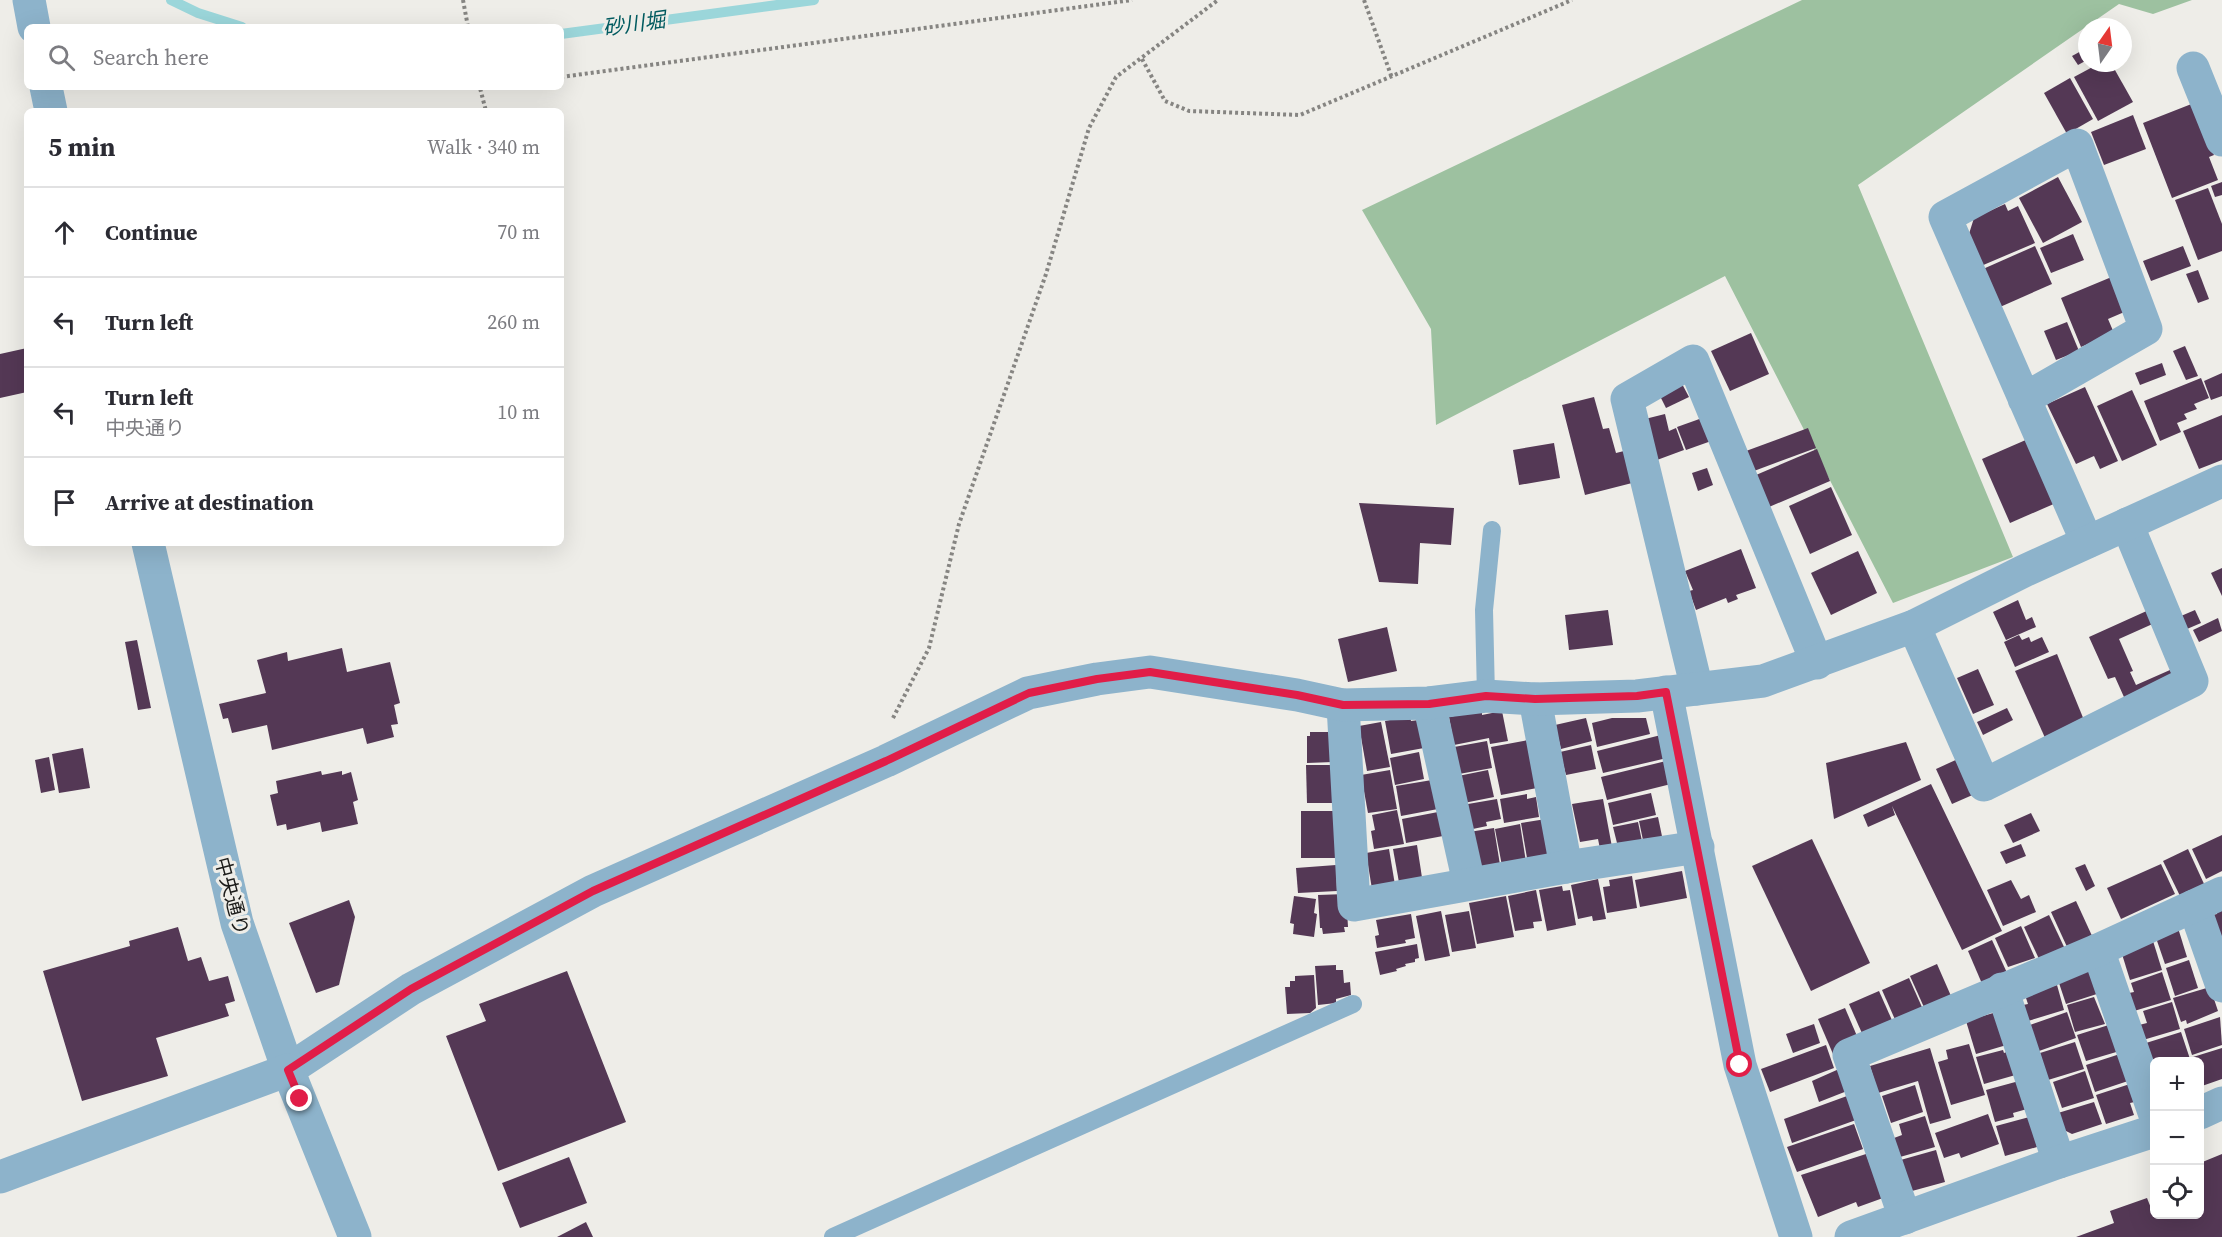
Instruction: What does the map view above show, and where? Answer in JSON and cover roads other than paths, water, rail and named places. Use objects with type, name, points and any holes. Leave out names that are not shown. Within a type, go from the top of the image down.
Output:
[{"type":"street","points":[[29,0],[33,24]]},
{"type":"street","points":[[2193,68],[2222,140]]},
{"type":"street","points":[[47,90],[50,108]]},
{"type":"street","points":[[2024,399],[2146,329],[2077,145],[1945,217],[2024,399],[2087,542]]},
{"type":"street","points":[[1796,1237],[1740,1065],[1698,847],[1682,690],[1627,399],[1693,361],[1817,663]]},
{"type":"street","points":[[0,1177],[288,1070],[411,989],[593,891],[886,761],[1029,693],[1150,672],[1297,695],[1343,705],[1429,704],[1486,696],[1535,699],[1637,696],[1763,681],[1914,626],[2087,542],[2222,481]]},
{"type":"street","points":[[1914,626],[1984,785],[2192,681],[2127,524]]},
{"type":"street","name":"中央通り","points":[[149,546],[237,923],[288,1070],[355,1237]]},
{"type":"street","points":[[1535,699],[1566,867]]},
{"type":"street","points":[[1429,704],[1469,883]]},
{"type":"street","points":[[1343,705],[1354,905],[1469,883],[1698,847]]},
{"type":"street","points":[[1905,1218],[1849,1054],[2002,988],[2098,950],[2208,899],[2222,986]]},
{"type":"street","points":[[2098,950],[2154,1111]]},
{"type":"street","points":[[2002,988],[2059,1162]]},
{"type":"street","points":[[2204,1111],[2222,1103]]},
{"type":"street","points":[[1851,1237],[2059,1162],[2150,1132]]},
{"type":"lane","points":[[1486,696],[1484,610],[1492,530]]},
{"type":"lane","points":[[833,1237],[1353,1004]]},
{"type":"waterway","name":"砂川堀","points":[[171,0],[198,13],[233,24]]},
{"type":"waterway","name":"砂川堀","points":[[564,34],[814,0]]}]
